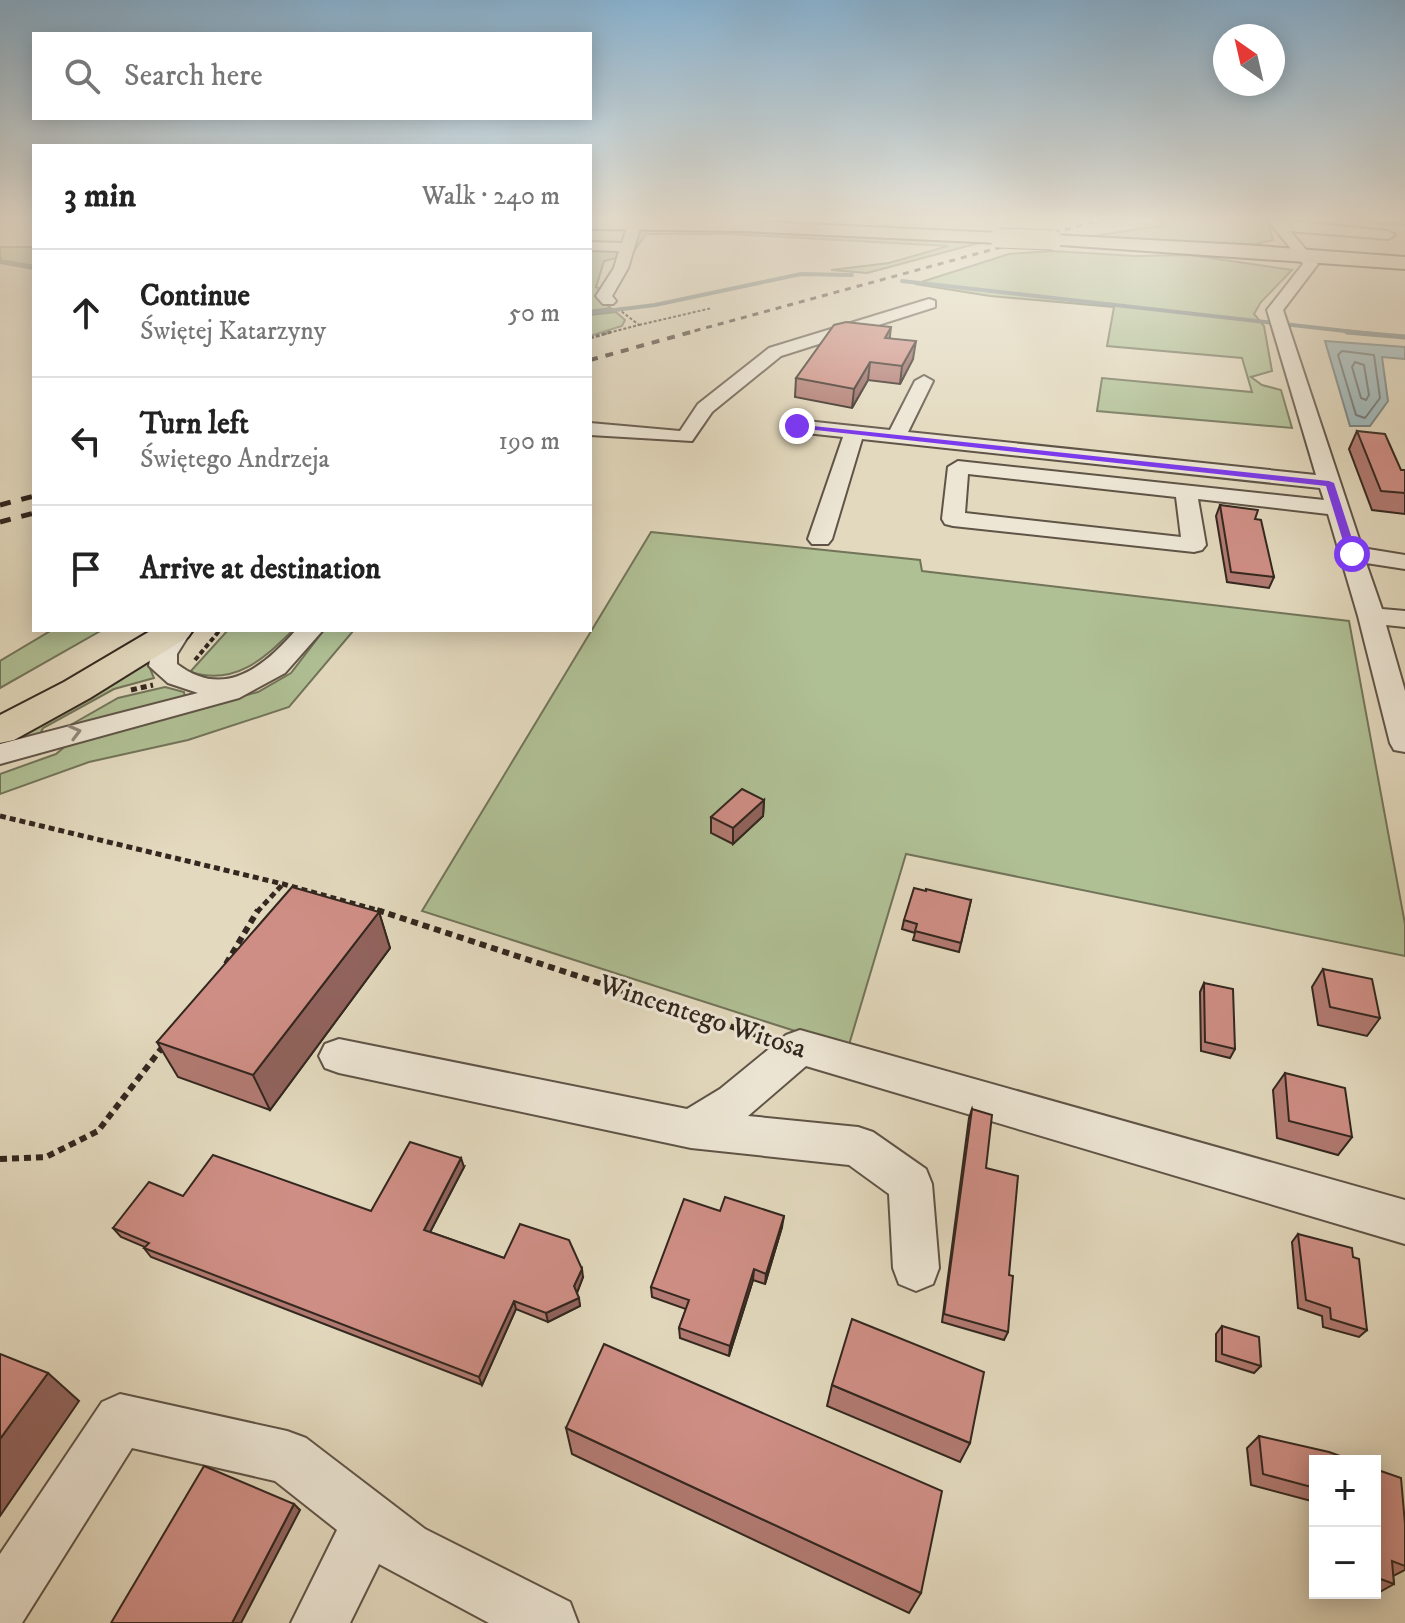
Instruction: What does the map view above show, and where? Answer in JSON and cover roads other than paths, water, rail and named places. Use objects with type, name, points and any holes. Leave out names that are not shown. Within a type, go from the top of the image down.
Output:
[{"type":"main road","points":[[0,706],[131,632]]},
{"type":"main road","points":[[0,731],[77,690],[174,632]]},
{"type":"street","points":[[605,295],[608,301]]},
{"type":"street","points":[[1286,295],[1277,305],[1279,326],[1371,616],[1405,743]]},
{"type":"street","points":[[592,429],[685,437],[705,408],[775,352],[929,304]]},
{"type":"street","points":[[897,435],[924,381]]},
{"type":"street","points":[[797,426],[1329,483]]},
{"type":"street","points":[[820,539],[854,432]]},
{"type":"street","points":[[1186,491],[1194,545],[953,519],[958,467],[1186,491],[1337,508]]},
{"type":"street","points":[[1352,554],[1405,562]]},
{"type":"street","points":[[1371,616],[1405,619]]},
{"type":"street","points":[[176,632],[164,654],[163,666],[174,676],[197,686],[243,686]]},
{"type":"street","points":[[0,754],[178,708],[243,686],[264,676],[287,657],[308,632]]},
{"type":"street","name":"Wincentego Witosa","points":[[691,1129],[735,1102],[800,1047],[1405,1222]]},
{"type":"street","points":[[339,1056],[691,1129],[858,1146],[910,1184],[916,1268]]},
{"type":"street","points":[[0,1605],[120,1420],[287,1457],[405,1549],[514,1615]]},
{"type":"street","points":[[320,1623],[370,1522]]},
{"type":"water","points":[[1325,341],[1405,347],[1405,359],[1382,357],[1388,401],[1370,426],[1350,426]]},
{"type":"waterway","points":[[592,313],[655,305],[703,295]]},
{"type":"waterway","points":[[1024,295],[1372,334]]},
{"type":"waterway","points":[[1347,332],[1405,337]]},
{"type":"railway","points":[[683,334],[827,295]]},
{"type":"railway","points":[[592,359],[691,332]]},
{"type":"railway","points":[[0,505],[32,497]]},
{"type":"railway","points":[[0,522],[32,514]]}]
